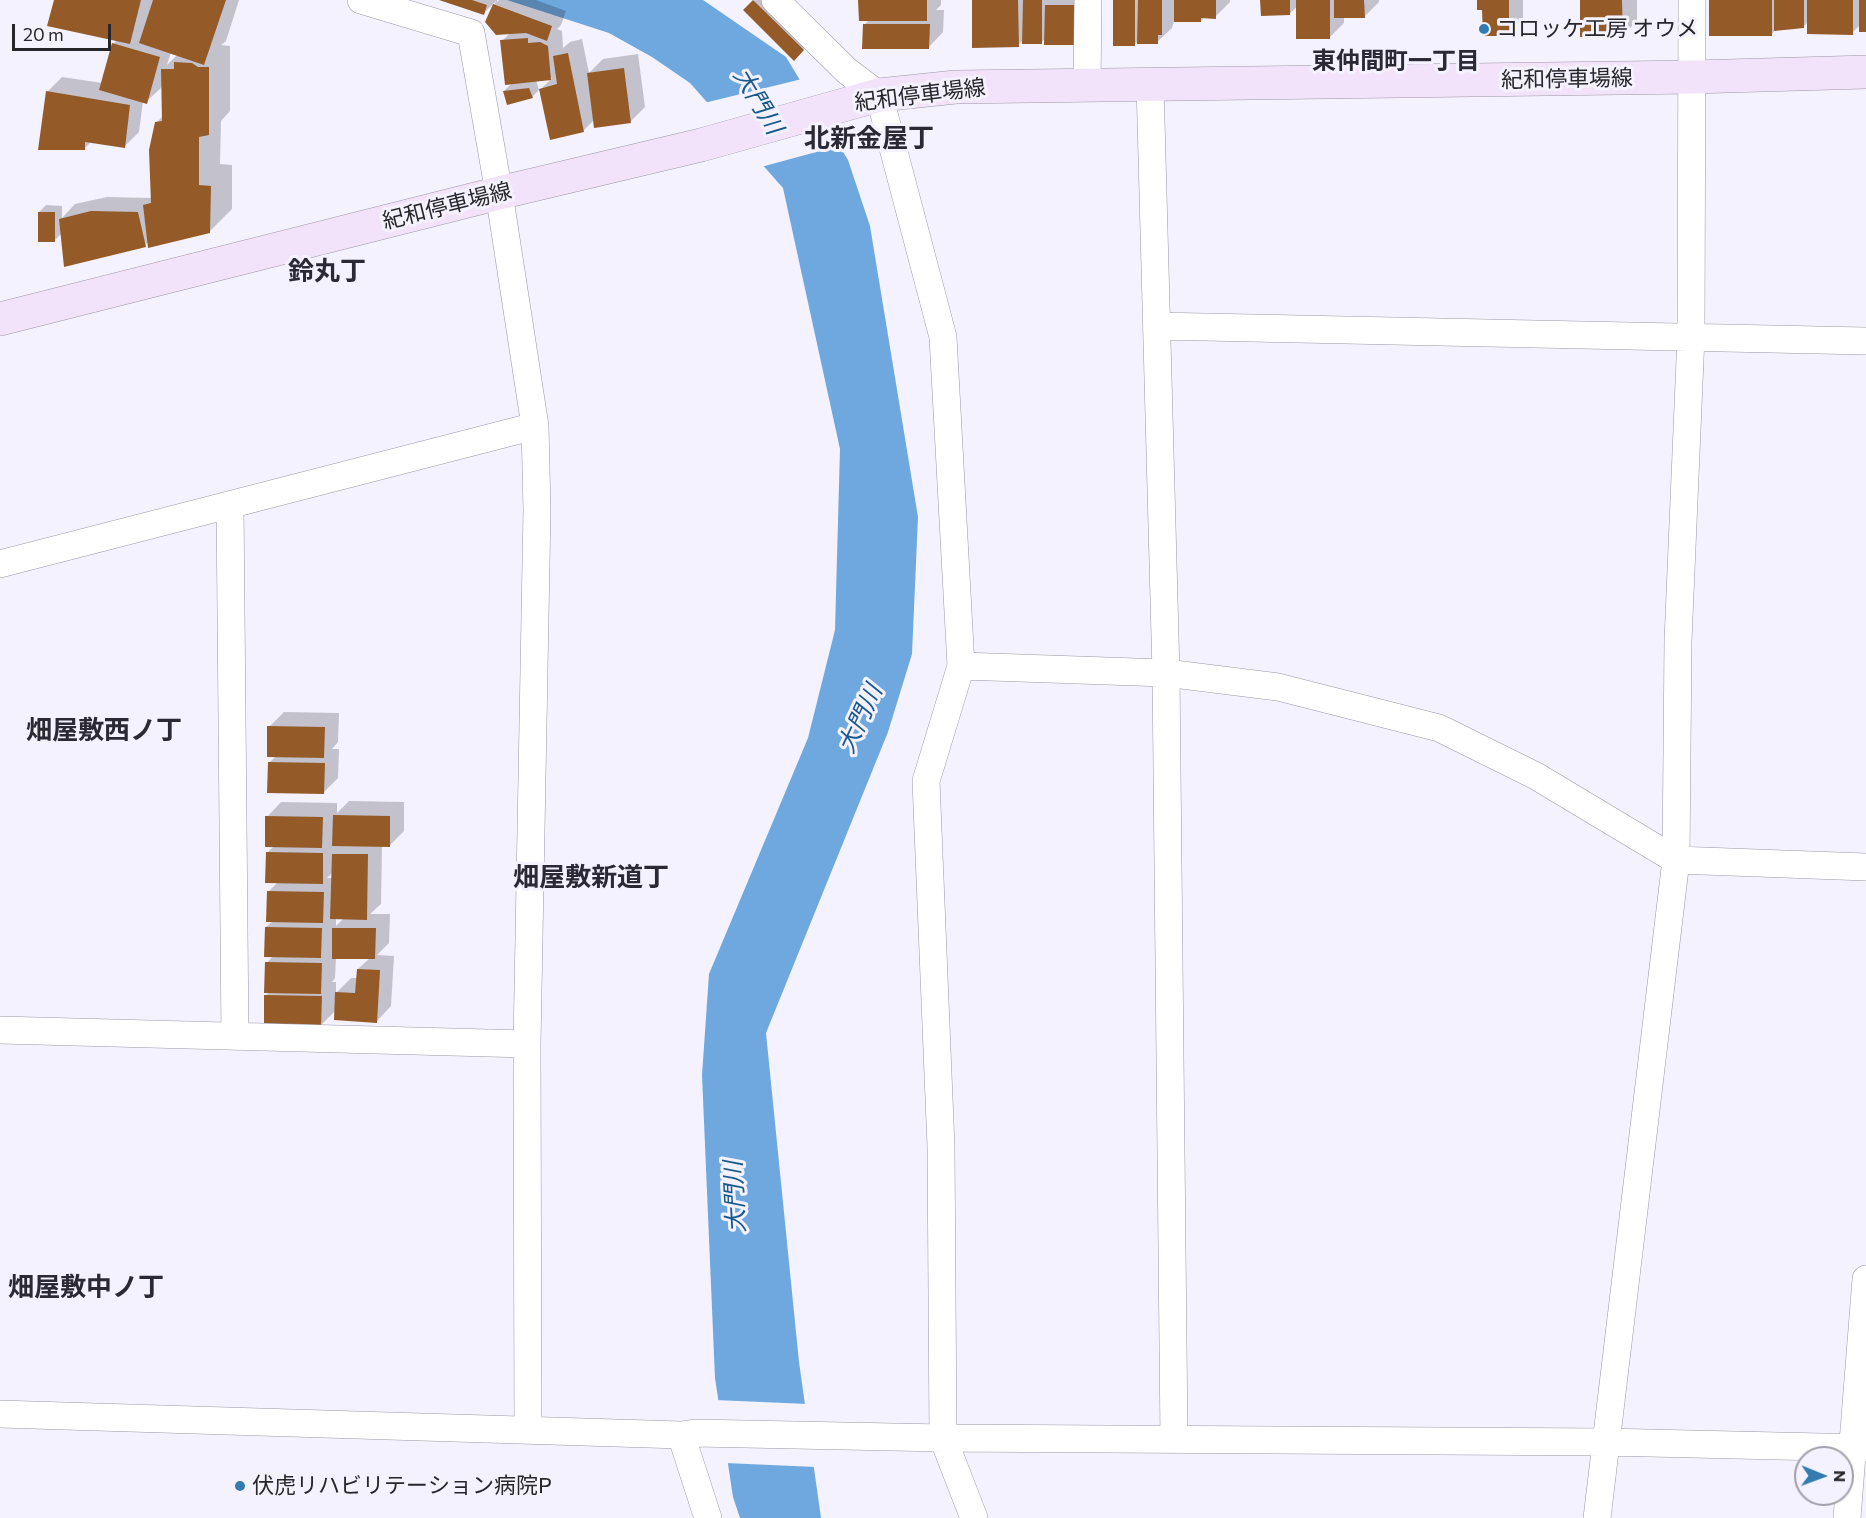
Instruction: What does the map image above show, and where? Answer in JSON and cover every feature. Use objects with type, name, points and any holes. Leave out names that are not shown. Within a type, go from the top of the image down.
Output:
[{"type":"main road","name":"紀和停車場線","points":[[0,318],[701,145],[879,96],[956,87],[1693,77],[1866,72]]},
{"type":"street","points":[[361,0],[471,33],[535,426],[537,510],[527,1044],[528,1430]]},
{"type":"street","points":[[775,0],[847,71],[879,96],[943,337],[961,666],[926,781],[941,1147],[943,1438],[974,1518]]},
{"type":"street","points":[[1087,86],[1088,0]]},
{"type":"street","points":[[1597,1518],[1676,860],[1678,642],[1691,336],[1692,0]]},
{"type":"street","points":[[1150,83],[1166,673],[1174,1439]]},
{"type":"street","points":[[1157,326],[1866,341]]},
{"type":"street","points":[[0,564],[535,426]]},
{"type":"street","points":[[230,505],[235,1036]]},
{"type":"street","points":[[961,666],[1166,673],[1278,687],[1439,728],[1536,776],[1676,860],[1866,867]]},
{"type":"street","points":[[0,1030],[527,1044]]},
{"type":"street","points":[[1847,1518],[1859,1448],[1866,1279]]},
{"type":"street","points":[[0,1414],[688,1434],[1605,1442],[1859,1448]]},
{"type":"street","points":[[688,1434],[708,1518]]},
{"type":"water","name":"大門川","points":[[507,0],[703,0],[786,57],[848,160],[870,226],[918,517],[912,654],[888,732],[766,1033],[799,1362],[821,1518],[740,1518],[733,1497],[715,1378],[702,1075],[709,974],[808,738],[835,630],[840,449],[783,188],[690,83],[652,57],[609,33]]},
{"type":"pier","points":[[802,79],[842,145],[761,167],[704,103]]},
{"type":"pier","points":[[715,1400],[808,1404],[816,1467],[725,1463]]},
{"type":"building","points":[[54,0],[141,0],[130,44],[47,26]]},
{"type":"building","points":[[153,0],[226,0],[204,65],[139,43]]},
{"type":"building","points":[[439,0],[472,0],[487,5],[484,15]]},
{"type":"building","points":[[753,0],[804,50],[794,61],[743,10]]},
{"type":"building","points":[[858,0],[927,0],[927,21],[859,21]]},
{"type":"building","points":[[972,0],[1018,0],[1019,47],[972,48]]},
{"type":"building","points":[[1023,0],[1042,0],[1042,44],[1022,44]]},
{"type":"building","points":[[1113,0],[1135,0],[1135,46],[1113,46]]},
{"type":"building","points":[[1138,0],[1162,0],[1162,35],[1158,35],[1158,44],[1137,44]]},
{"type":"building","points":[[1174,0],[1216,0],[1216,19],[1201,18],[1201,22],[1174,22]]},
{"type":"building","points":[[1260,0],[1290,0],[1290,15],[1261,16]]},
{"type":"building","points":[[1296,0],[1330,0],[1330,39],[1296,39]]},
{"type":"building","points":[[1334,0],[1364,0],[1365,18],[1334,18]]},
{"type":"building","points":[[1477,0],[1509,0],[1509,36],[1483,36],[1482,10],[1477,10]]},
{"type":"building","points":[[1580,0],[1622,0],[1623,37],[1580,37]]},
{"type":"building","points":[[1709,0],[1772,0],[1772,36],[1709,36]]},
{"type":"building","points":[[1774,0],[1804,0],[1804,28],[1774,31]]},
{"type":"building","points":[[1807,0],[1853,0],[1853,35],[1807,34]]},
{"type":"building","points":[[1859,0],[1866,0],[1866,32],[1859,32]]},
{"type":"building","points":[[493,4],[552,26],[547,41],[526,33],[496,35],[485,22]]},
{"type":"building","points":[[1045,5],[1075,5],[1075,45],[1044,45]]},
{"type":"building","points":[[863,24],[930,24],[929,49],[862,49]]},
{"type":"building","points":[[528,38],[528,43],[540,42],[548,46],[551,80],[505,85],[500,40]]},
{"type":"building","points":[[112,43],[160,57],[147,104],[99,90]]},
{"type":"building","points":[[568,53],[584,132],[550,140],[539,89],[557,84],[553,56]]},
{"type":"building","points":[[174,62],[209,67],[209,135],[199,137],[199,185],[211,186],[210,233],[148,248],[143,205],[151,203],[149,150],[155,122],[162,121],[161,69],[174,69]]},
{"type":"building","points":[[624,68],[631,123],[594,128],[587,73]]},
{"type":"building","points":[[529,88],[533,98],[507,105],[503,91]]},
{"type":"building","points":[[46,91],[130,105],[125,148],[85,142],[85,150],[38,150]]},
{"type":"building","points":[[91,211],[138,212],[146,247],[64,267],[59,219]]},
{"type":"building","points":[[38,212],[55,212],[55,242],[38,242]]},
{"type":"building","points":[[267,726],[325,727],[324,758],[267,757]]},
{"type":"building","points":[[268,762],[325,763],[324,794],[267,793]]},
{"type":"building","points":[[333,815],[390,816],[390,847],[332,846]]},
{"type":"building","points":[[265,816],[323,817],[322,848],[265,847]]},
{"type":"building","points":[[266,852],[323,853],[323,884],[265,883]]},
{"type":"building","points":[[332,854],[368,854],[367,920],[330,919]]},
{"type":"building","points":[[267,891],[324,892],[323,923],[266,922]]},
{"type":"building","points":[[265,927],[322,928],[321,958],[264,957]]},
{"type":"building","points":[[332,928],[376,928],[375,959],[332,959]]},
{"type":"building","points":[[265,962],[322,963],[321,994],[264,993]]},
{"type":"building","points":[[357,969],[380,970],[377,1023],[334,1020],[335,992],[355,993]]},
{"type":"building","points":[[264,995],[322,996],[321,1027],[264,1025]]},
{"type":"place","name":"コロッケ工房 オウメ","points":[[1484,29]]},
{"type":"place","name":"伏虎リハビリテーション病院P","points":[[240,1486]]},
{"type":"district","name":"東仲間町一丁目","points":[[1396,61]]},
{"type":"district","name":"北新金屋丁","points":[[869,138]]},
{"type":"district","name":"鈴丸丁","points":[[327,271]]},
{"type":"district","name":"畑屋敷西ノ丁","points":[[104,730]]},
{"type":"district","name":"畑屋敷新道丁","points":[[591,877]]},
{"type":"district","name":"畑屋敷中ノ丁","points":[[86,1287]]}]
